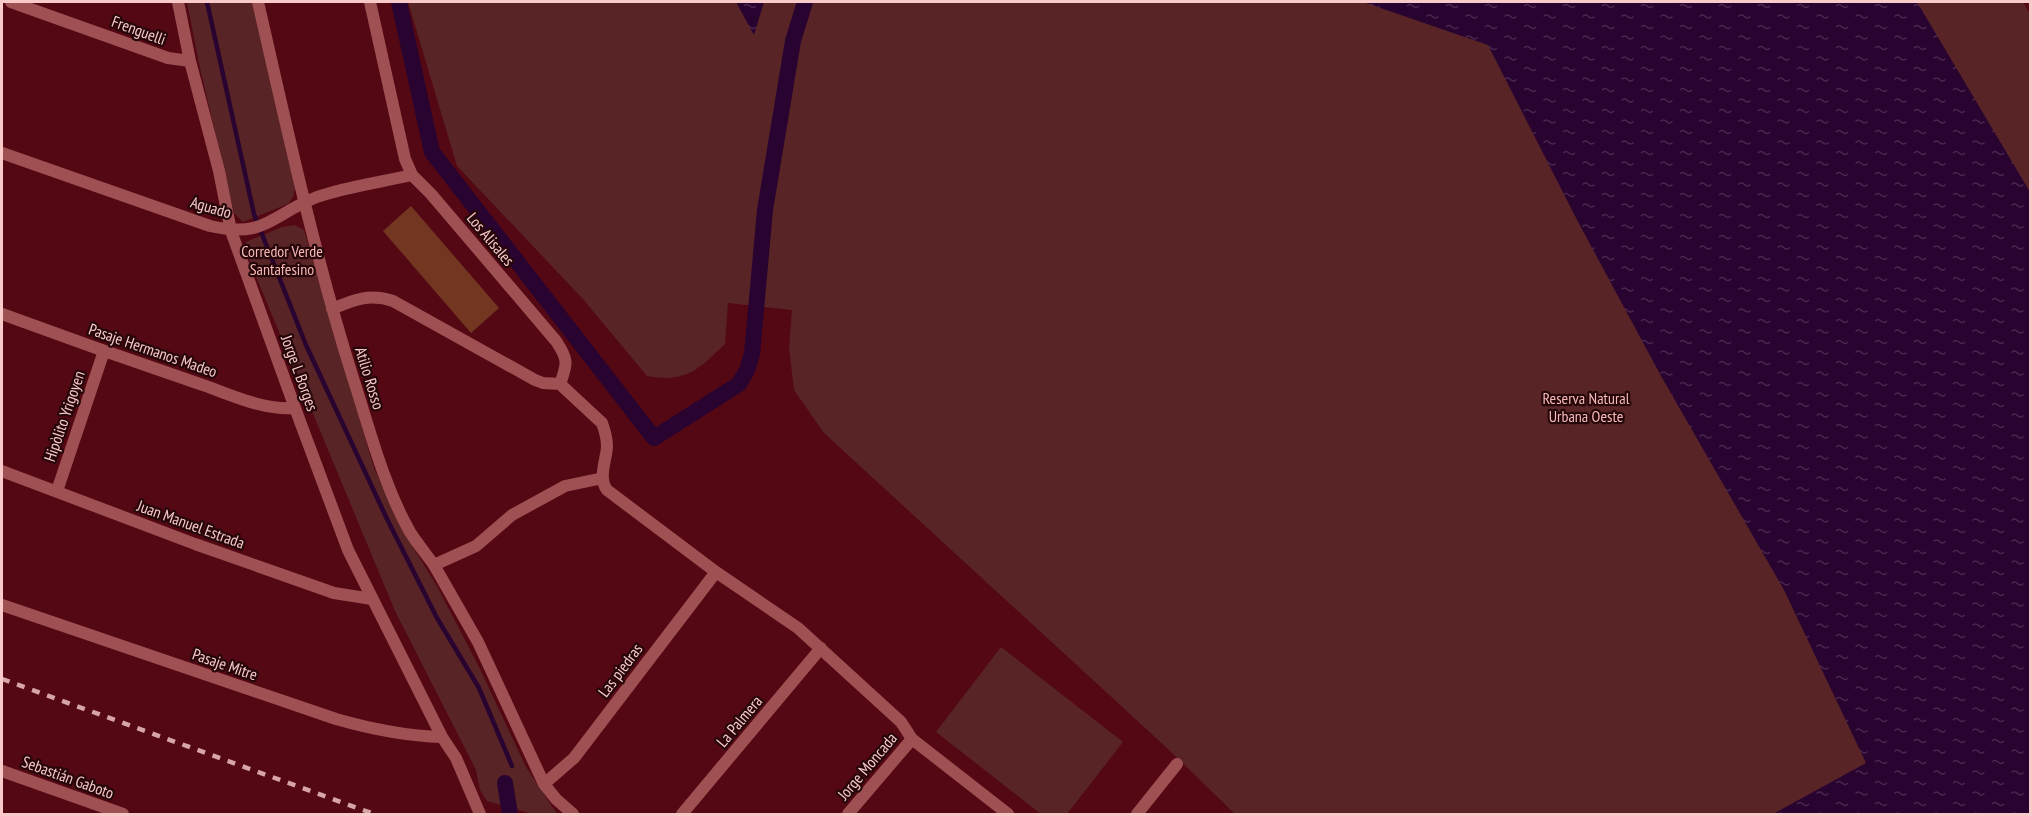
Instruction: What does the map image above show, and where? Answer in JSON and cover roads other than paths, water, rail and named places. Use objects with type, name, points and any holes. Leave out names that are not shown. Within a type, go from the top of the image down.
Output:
[{"type":"street","name":"Frenguelli","points":[[11,2],[168,58],[190,61]]},
{"type":"street","name":"Jorge L Borges","points":[[178,2],[190,61],[219,171],[231,231],[295,408],[348,550],[442,737],[456,758],[480,814]]},
{"type":"street","name":"Atilio Rosso","points":[[258,2],[332,309],[390,489],[411,534],[434,565],[478,642],[544,784],[573,814]]},
{"type":"street","name":"Los Alisales","points":[[370,2],[405,159],[412,175],[431,194],[556,341],[567,361],[560,384]]},
{"type":"street","name":"Aguado","points":[[2,153],[210,226],[231,231],[246,230],[271,223],[305,202],[320,196],[412,175]]},
{"type":"street","points":[[332,309],[368,297],[381,297],[393,301],[536,380],[543,383],[560,384],[602,423],[606,432],[607,447],[603,478],[607,490],[716,572],[798,628],[901,722],[912,739],[1008,814]]},
{"type":"street","name":"Pasaje Hermanos Madeo","points":[[2,314],[278,409],[295,408]]},
{"type":"street","name":"Hipòlito Yrigoyen","points":[[57,491],[104,351]]},
{"type":"street","name":"Juan Manuel Estrada","points":[[2,471],[195,544],[334,593],[372,599]]},
{"type":"street","points":[[434,565],[476,546],[512,515],[565,486],[603,478]]},
{"type":"street","name":"Las piedras","points":[[544,784],[574,758],[716,572]]},
{"type":"street","name":"Pasaje Mitre","points":[[2,605],[336,719],[370,729],[416,736],[442,737]]},
{"type":"street","name":"La Palmera","points":[[682,814],[821,648]]},
{"type":"street","name":"Jorge Moncada","points":[[848,814],[912,739]]},
{"type":"street","points":[[1137,814],[1178,764]]},
{"type":"street","name":"Sebastián Gaboto","points":[[2,771],[123,814]]},
{"type":"water","points":[[736,2],[764,2],[754,35]]},
{"type":"water","points":[[1363,2],[1917,2],[2030,192],[2030,814],[1773,814],[1866,763],[1784,590],[1661,376],[1577,220],[1488,45]]},
{"type":"waterway","points":[[207,2],[254,214],[306,345],[387,519],[437,618],[479,688],[512,766]]},
{"type":"waterway","points":[[399,2],[432,152],[654,438],[739,384],[747,370],[752,354],[765,210],[793,41],[805,2]]},
{"type":"waterway","points":[[505,783],[510,814]]},
{"type":"railway","points":[[2,679],[374,814]]},
{"type":"park label","name":"Corredor Verde Santafesino","points":[[282,260]]},
{"type":"park label","name":"Reserva Natural Urbana Oeste","points":[[1586,407]]}]
